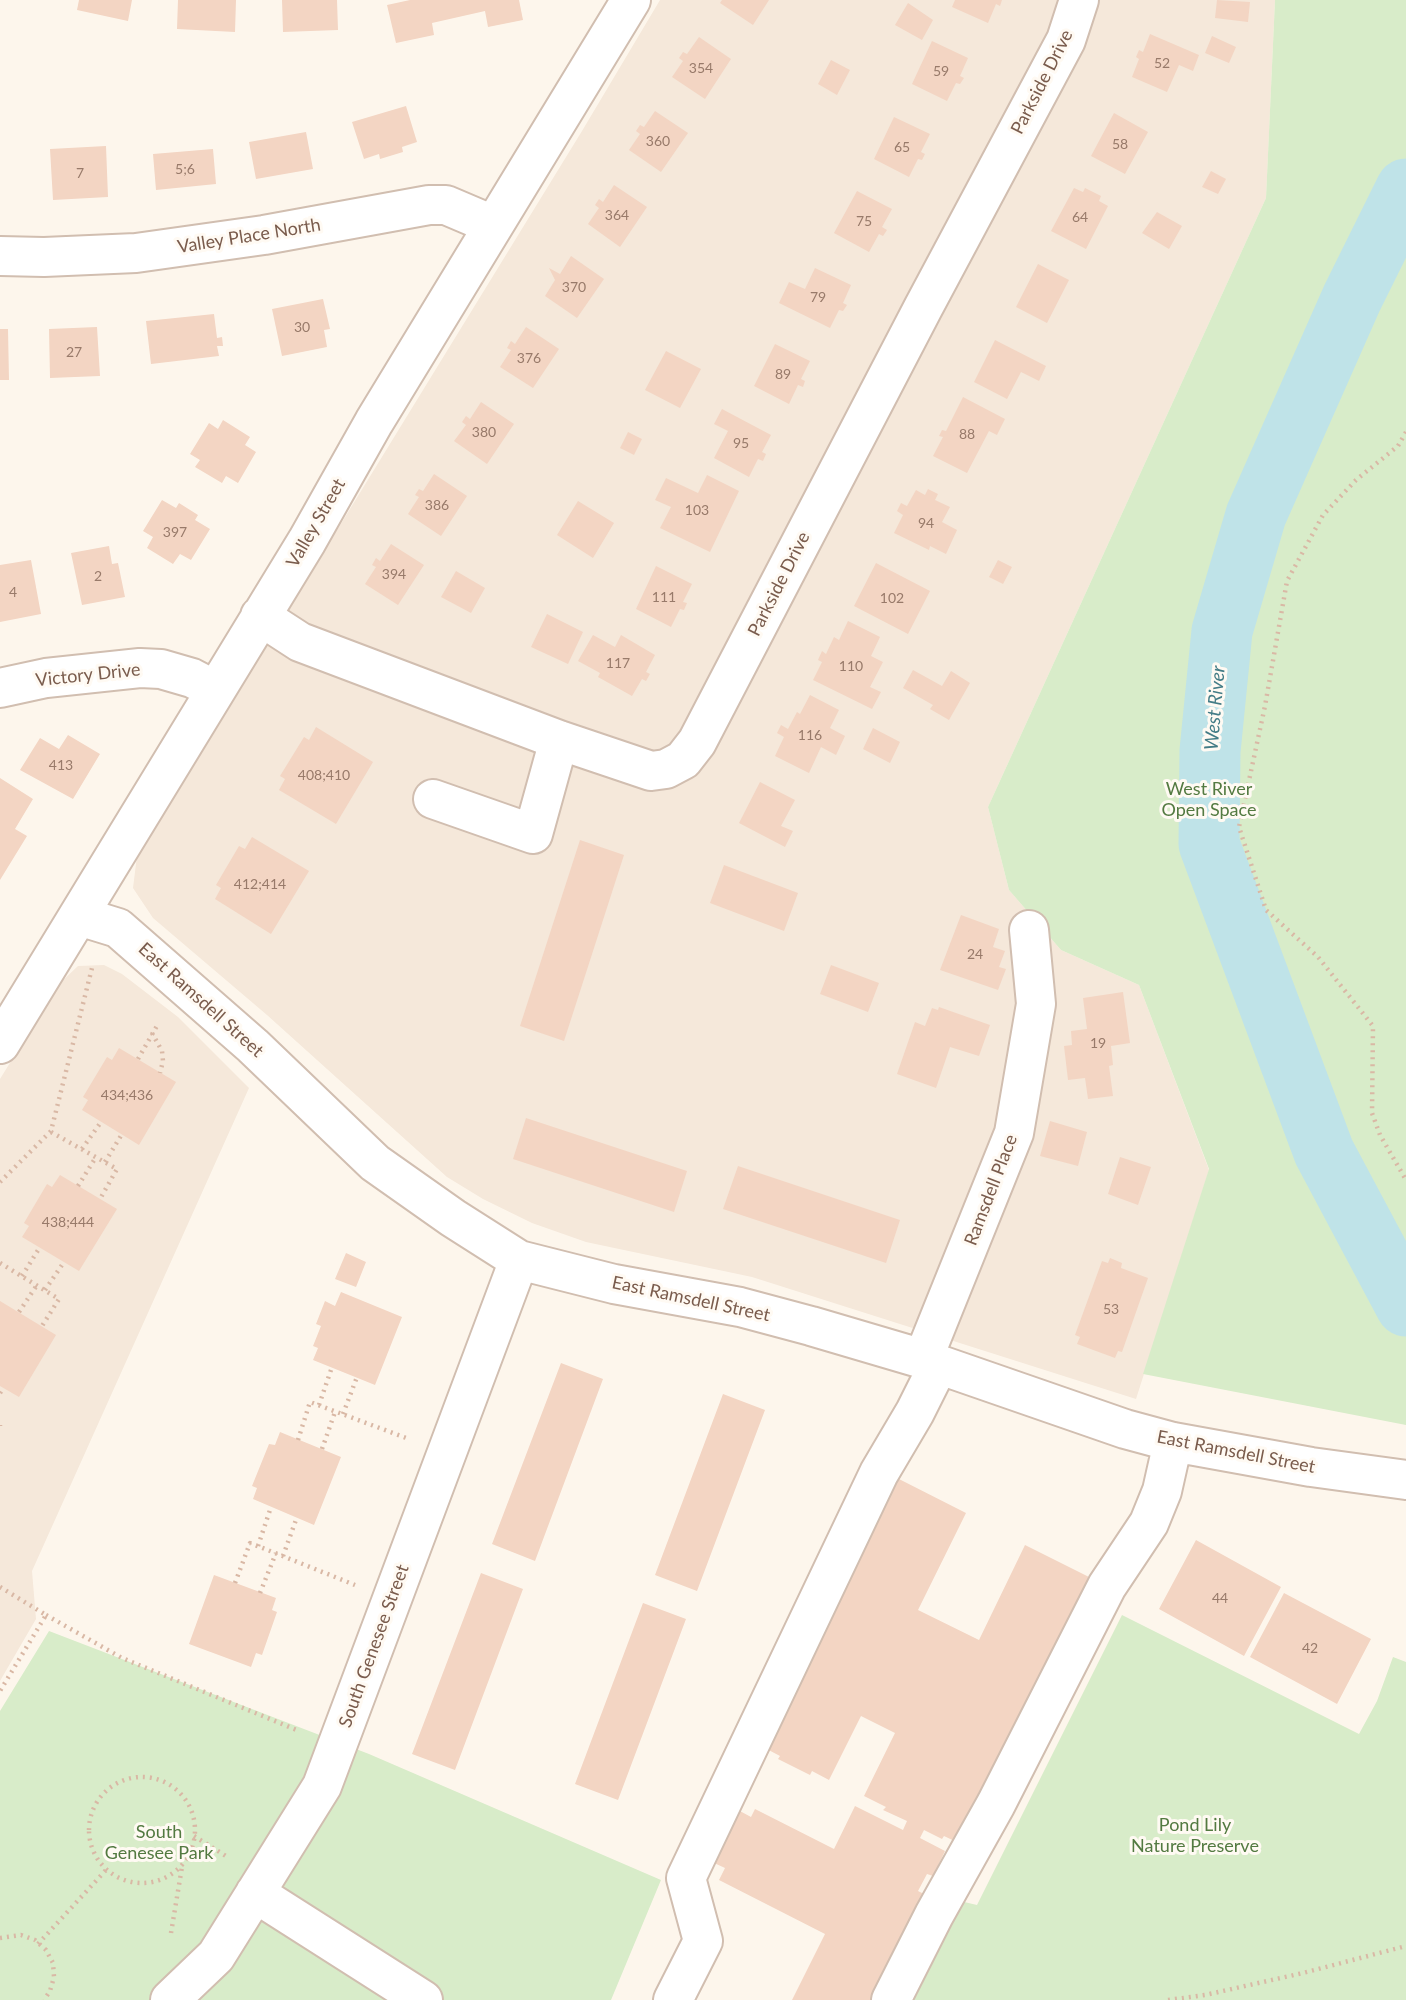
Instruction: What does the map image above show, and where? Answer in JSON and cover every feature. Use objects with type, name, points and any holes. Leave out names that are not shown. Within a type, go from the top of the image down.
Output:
[{"type":"street","name":"Valley Street","points":[[0,1044],[631,0]]},
{"type":"street","name":"Parkside Drive","points":[[260,616],[300,642],[559,740],[651,771],[666,769],[683,760],[697,742],[923,307],[1066,40],[1079,0]]},
{"type":"street","name":"Valley Place North","points":[[0,256],[136,253],[264,235],[429,205],[446,205],[493,225]]},
{"type":"street","name":"Victory Drive","points":[[0,688],[46,678],[140,668],[192,678],[215,690]]},
{"type":"street","points":[[433,799],[533,834],[559,740]]},
{"type":"street","name":"East Ramsdell Street","points":[[79,916],[118,928],[253,1046],[375,1163],[453,1219],[519,1260],[614,1284],[740,1307],[930,1363],[1173,1443],[1406,1480]]},
{"type":"street","name":"Ramsdell Place","points":[[673,2000],[703,1941],[698,1914],[686,1878],[879,1473],[915,1412],[930,1363],[1014,1133],[1036,1004],[1030,930]]},
{"type":"street","name":"South Genesee Street","points":[[170,2000],[216,1956],[322,1786],[519,1260]]},
{"type":"street","points":[[891,2000],[934,1915],[996,1804],[1107,1586],[1149,1523],[1162,1491],[1173,1443]]},
{"type":"street","points":[[255,1893],[423,2000]]},
{"type":"path","points":[[1406,432],[1398,446],[1356,480],[1323,515],[1287,581],[1265,706],[1239,827],[1266,910],[1318,957],[1373,1026],[1372,1113],[1380,1135],[1406,1180]]},
{"type":"path","points":[[0,1182],[51,1131],[92,968]]},
{"type":"path","points":[[138,1059],[158,1024]]},
{"type":"path","points":[[152,1033],[162,1051],[160,1073]]},
{"type":"path","points":[[82,1149],[101,1122]]},
{"type":"path","points":[[51,1131],[117,1169],[100,1199]]},
{"type":"path","points":[[105,1162],[122,1134]]},
{"type":"path","points":[[78,1186],[96,1157]]},
{"type":"path","points":[[22,1276],[40,1247]]},
{"type":"path","points":[[46,1290],[64,1262]]},
{"type":"path","points":[[0,1263],[60,1299],[42,1326]]},
{"type":"path","points":[[19,1312],[37,1285]]},
{"type":"path","points":[[319,1405],[332,1367]]},
{"type":"path","points":[[343,1414],[357,1377]]},
{"type":"path","points":[[298,1440],[310,1402],[409,1439]]},
{"type":"path","points":[[322,1449],[335,1412]]},
{"type":"path","points":[[258,1546],[271,1507]]},
{"type":"path","points":[[283,1556],[297,1517]]},
{"type":"path","points":[[235,1583],[250,1543],[355,1585]]},
{"type":"path","points":[[260,1593],[276,1553]]},
{"type":"path","points":[[0,1587],[122,1658],[299,1731]]},
{"type":"path","points":[[0,1691],[46,1615]]},
{"type":"path","points":[[171,1933],[182,1866],[193,1847],[195,1826],[189,1805],[175,1788],[156,1778],[134,1776],[114,1784],[97,1799],[89,1819],[88,1838],[95,1856],[106,1870],[123,1880],[144,1884],[165,1879],[182,1866]]},
{"type":"path","points":[[194,1836],[229,1858]]},
{"type":"path","points":[[38,1944],[106,1870]]},
{"type":"path","points":[[0,1938],[21,1936],[46,1950],[54,1977],[44,2000]]},
{"type":"path","points":[[1168,2000],[1205,1995],[1303,1973],[1406,1946]]},
{"type":"shaded area","points":[[660,0],[1275,0],[1266,198],[988,807],[1009,890],[1061,950],[1139,985],[1209,1170],[1136,1399],[752,1277],[586,1242],[532,1223],[483,1199],[447,1177],[267,1015],[153,918],[133,888],[137,856]]},
{"type":"shaded area","points":[[104,965],[122,974],[178,1017],[249,1088],[32,1571],[36,1619],[0,1681],[0,1079],[58,985],[78,966]]},
{"type":"green space","name":"West River Open Space","points":[[1275,0],[1406,0],[1406,1425],[1143,1374],[1209,1169],[1139,985],[1061,950],[1009,890],[988,807],[1266,198]]},
{"type":"green space","name":"Pond Lily Nature Preserve","points":[[1122,1615],[1359,1734],[1377,1701],[1393,1657],[1406,1662],[1406,2000],[909,2000],[960,1901],[977,1905]]},
{"type":"green space","name":"South Genesee Park","points":[[49,1631],[369,1754],[661,1880],[611,2000],[0,2000],[0,1711]]},
{"type":"building","points":[[79,0],[132,0],[128,21],[77,10]]},
{"type":"building","points":[[178,0],[236,0],[235,32],[177,29]]},
{"type":"building","points":[[282,0],[337,0],[338,30],[283,32]]},
{"type":"building","points":[[410,0],[519,0],[523,20],[488,27],[485,11],[432,23],[434,35],[396,43],[387,5]]},
{"type":"building","points":[[722,0],[769,0],[753,25],[720,3]]},
{"type":"building","points":[[955,0],[1002,0],[1000,6],[996,4],[988,23],[952,7]]},
{"type":"building","points":[[1217,0],[1250,2],[1248,22],[1215,18]]},
{"type":"building","points":[[908,3],[933,20],[922,40],[895,25]]},
{"type":"building","points":[[1150,34],[1199,55],[1193,71],[1179,65],[1167,92],[1132,77],[1139,59],[1136,57],[1139,50],[1143,52]]},
{"type":"building","points":[[1212,36],[1236,47],[1229,63],[1205,53]]},
{"type":"building","points":[[699,37],[731,59],[705,99],[672,77],[683,61],[679,58],[683,52],[687,54]]},
{"type":"building","points":[[932,41],[968,58],[960,76],[964,78],[960,84],[956,83],[947,101],[912,84]]},
{"type":"building","points":[[831,60],[850,70],[837,95],[818,84]]},
{"type":"building","points":[[406,106],[417,142],[402,147],[403,152],[380,159],[379,154],[364,159],[352,122]]},
{"type":"building","points":[[655,111],[688,133],[661,172],[629,150],[640,134],[636,131],[640,125],[644,127]]},
{"type":"building","points":[[1114,113],[1148,132],[1125,174],[1091,156]]},
{"type":"building","points":[[894,117],[930,134],[921,152],[925,154],[922,160],[918,159],[909,177],[874,159]]},
{"type":"building","points":[[306,132],[313,169],[256,179],[249,142]]},
{"type":"building","points":[[106,146],[108,197],[53,200],[50,149]]},
{"type":"building","points":[[213,149],[216,184],[156,190],[153,154]]},
{"type":"building","points":[[1211,171],[1226,179],[1218,194],[1202,187]]},
{"type":"building","points":[[614,185],[647,207],[620,247],[588,224],[599,208],[595,205],[599,199],[603,202]]},
{"type":"building","points":[[1074,188],[1083,192],[1085,188],[1101,196],[1099,201],[1108,206],[1086,249],[1051,231]]},
{"type":"building","points":[[857,191],[892,209],[882,227],[887,230],[883,236],[879,234],[869,252],[834,233]]},
{"type":"building","points":[[1157,212],[1182,226],[1169,249],[1142,233]]},
{"type":"building","points":[[571,256],[604,279],[577,318],[545,296],[555,280],[549,268],[560,274]]},
{"type":"building","points":[[1038,264],[1069,280],[1047,323],[1016,307]]},
{"type":"building","points":[[815,268],[851,285],[843,303],[847,305],[843,311],[839,310],[830,328],[779,303],[789,282],[805,289]]},
{"type":"building","points":[[323,299],[330,329],[324,330],[327,347],[282,356],[272,309]]},
{"type":"building","points":[[214,314],[217,338],[222,337],[223,346],[217,346],[219,356],[151,364],[146,321]]},
{"type":"building","points":[[97,327],[100,376],[50,378],[49,329]]},
{"type":"building","points":[[526,327],[559,349],[533,388],[500,367],[511,350],[507,348],[511,341],[515,344]]},
{"type":"building","points":[[0,329],[8,329],[9,380],[0,380]]},
{"type":"building","points":[[995,340],[1046,366],[1039,381],[1021,372],[1007,399],[974,382]]},
{"type":"building","points":[[775,344],[810,361],[801,379],[805,381],[803,387],[798,385],[789,404],[754,386]]},
{"type":"building","points":[[666,351],[701,369],[680,408],[645,390]]},
{"type":"building","points":[[963,397],[1005,419],[997,435],[989,431],[967,473],[933,456],[943,437],[939,436],[942,430],[946,431]]},
{"type":"building","points":[[481,402],[514,424],[487,464],[454,441],[466,425],[462,422],[466,416],[470,419]]},
{"type":"building","points":[[722,409],[771,435],[762,452],[766,454],[763,461],[758,459],[749,477],[714,458],[728,431],[714,424]]},
{"type":"building","points":[[223,420],[250,437],[245,445],[256,452],[238,483],[226,476],[222,483],[195,467],[200,460],[190,454],[209,423],[218,429]]},
{"type":"building","points":[[628,432],[642,439],[634,455],[620,448]]},
{"type":"building","points":[[434,474],[467,496],[441,536],[408,514],[419,497],[415,495],[419,489],[423,491]]},
{"type":"building","points":[[707,475],[739,491],[710,552],[660,528],[671,507],[655,500],[666,478],[698,493]]},
{"type":"building","points":[[928,489],[938,494],[935,500],[950,507],[942,522],[957,530],[946,554],[930,546],[929,550],[894,533],[903,515],[897,511],[901,503],[907,506],[916,490],[925,495]]},
{"type":"building","points":[[162,500],[176,508],[179,503],[198,515],[195,520],[210,529],[191,560],[180,554],[173,564],[147,548],[153,537],[143,531]]},
{"type":"building","points":[[578,501],[614,523],[593,558],[557,535]]},
{"type":"building","points":[[391,544],[424,565],[398,605],[365,584],[376,567],[372,565],[376,558],[380,561]]},
{"type":"building","points":[[109,546],[112,564],[118,563],[125,597],[82,605],[71,553]]},
{"type":"building","points":[[31,560],[41,614],[0,622],[0,565]]},
{"type":"building","points":[[998,560],[1012,567],[1003,584],[989,577]]},
{"type":"building","points":[[876,563],[930,591],[908,634],[854,606]]},
{"type":"building","points":[[656,566],[692,584],[683,602],[687,603],[684,610],[680,609],[671,627],[636,609]]},
{"type":"building","points":[[456,571],[485,588],[471,613],[441,597]]},
{"type":"building","points":[[547,614],[583,632],[568,664],[531,647]]},
{"type":"building","points":[[848,621],[880,637],[871,656],[883,662],[870,687],[881,692],[872,709],[813,680],[822,662],[818,660],[822,651],[826,654],[834,637],[839,640]]},
{"type":"building","points":[[593,635],[615,647],[621,635],[655,655],[646,672],[650,674],[646,681],[642,679],[632,696],[598,677],[600,673],[578,661]]},
{"type":"building","points":[[913,670],[942,686],[951,671],[970,683],[949,720],[930,709],[933,705],[903,688]]},
{"type":"building","points":[[810,695],[839,710],[830,728],[845,736],[836,755],[821,747],[809,773],[775,756],[784,737],[777,733],[781,725],[788,729]]},
{"type":"building","points":[[316,727],[373,762],[336,824],[279,790],[285,779],[280,776],[304,737],[309,740]]},
{"type":"building","points":[[873,728],[900,742],[890,763],[863,749]]},
{"type":"building","points":[[68,735],[100,754],[73,799],[20,770],[40,738],[59,749]]},
{"type":"building","points":[[0,778],[33,799],[15,829],[27,836],[0,880]]},
{"type":"building","points":[[760,782],[795,800],[781,826],[793,831],[785,847],[739,823]]},
{"type":"building","points":[[252,837],[309,871],[271,934],[215,899],[221,888],[216,885],[239,846],[245,849]]},
{"type":"building","points":[[580,840],[624,855],[564,1041],[520,1026]]},
{"type":"building","points":[[724,865],[798,893],[784,931],[710,903]]},
{"type":"building","points":[[961,915],[999,929],[993,947],[1005,951],[999,967],[1006,969],[998,990],[940,970]]},
{"type":"building","points":[[831,965],[879,983],[868,1012],[820,994]]},
{"type":"building","points":[[1123,992],[1130,1043],[1111,1046],[1113,1065],[1109,1066],[1113,1096],[1088,1099],[1085,1078],[1068,1080],[1064,1046],[1072,1045],[1071,1031],[1087,1029],[1083,998]]},
{"type":"building","points":[[939,1007],[990,1025],[979,1056],[950,1047],[936,1088],[897,1074],[915,1022],[925,1026],[932,1008],[938,1010]]},
{"type":"building","points":[[119,1048],[176,1082],[139,1145],[82,1110],[88,1100],[83,1097],[107,1057],[112,1060]]},
{"type":"building","points":[[526,1118],[687,1171],[674,1212],[513,1159]]},
{"type":"building","points":[[1050,1121],[1087,1132],[1078,1166],[1040,1156]]},
{"type":"building","points":[[1120,1157],[1151,1167],[1138,1205],[1108,1194]]},
{"type":"building","points":[[738,1166],[900,1220],[886,1263],[723,1209]]},
{"type":"building","points":[[60,1175],[117,1209],[79,1271],[22,1237],[29,1226],[24,1223],[47,1184],[52,1187]]},
{"type":"building","points":[[346,1253],[366,1262],[356,1287],[335,1279]]},
{"type":"building","points":[[1110,1258],[1122,1263],[1121,1268],[1148,1278],[1122,1352],[1118,1351],[1115,1358],[1077,1344],[1080,1337],[1075,1335],[1102,1261],[1108,1263]]},
{"type":"building","points":[[341,1292],[402,1317],[375,1385],[313,1360],[318,1348],[313,1346],[321,1326],[316,1324],[325,1301],[335,1306]]},
{"type":"building","points":[[0,1301],[56,1335],[19,1397],[0,1386]]},
{"type":"building","points":[[561,1363],[603,1379],[535,1561],[492,1544]]},
{"type":"building","points":[[723,1394],[765,1410],[697,1591],[655,1575]]},
{"type":"building","points":[[280,1432],[341,1457],[314,1525],[253,1499],[257,1488],[252,1486],[269,1444],[275,1445]]},
{"type":"building","points":[[895,1477],[966,1513],[918,1610],[979,1640],[1025,1545],[1097,1581],[963,1845],[924,1830],[920,1838],[945,1851],[933,1876],[927,1874],[918,1891],[924,1894],[880,2000],[792,2000],[825,1934],[719,1880],[725,1868],[712,1862],[738,1810],[751,1817],[755,1809],[834,1849],[855,1806],[903,1830],[907,1821],[883,1810],[886,1807],[864,1796],[895,1733],[861,1716],[829,1780],[812,1771],[810,1775],[778,1759],[780,1756],[761,1746]]},
{"type":"building","points":[[1196,1540],[1281,1587],[1244,1656],[1159,1609]]},
{"type":"building","points":[[481,1573],[523,1589],[455,1770],[412,1754]]},
{"type":"building","points":[[214,1575],[276,1598],[272,1610],[277,1612],[262,1655],[256,1653],[251,1667],[189,1644]]},
{"type":"building","points":[[1284,1593],[1371,1639],[1337,1704],[1250,1657]]},
{"type":"building","points":[[643,1603],[686,1619],[618,1800],[575,1784]]},
{"type":"waterway","name":"West River","points":[[1406,189],[1352,298],[1256,515],[1222,631],[1210,751],[1209,844],[1324,1152],[1406,1306]]}]
